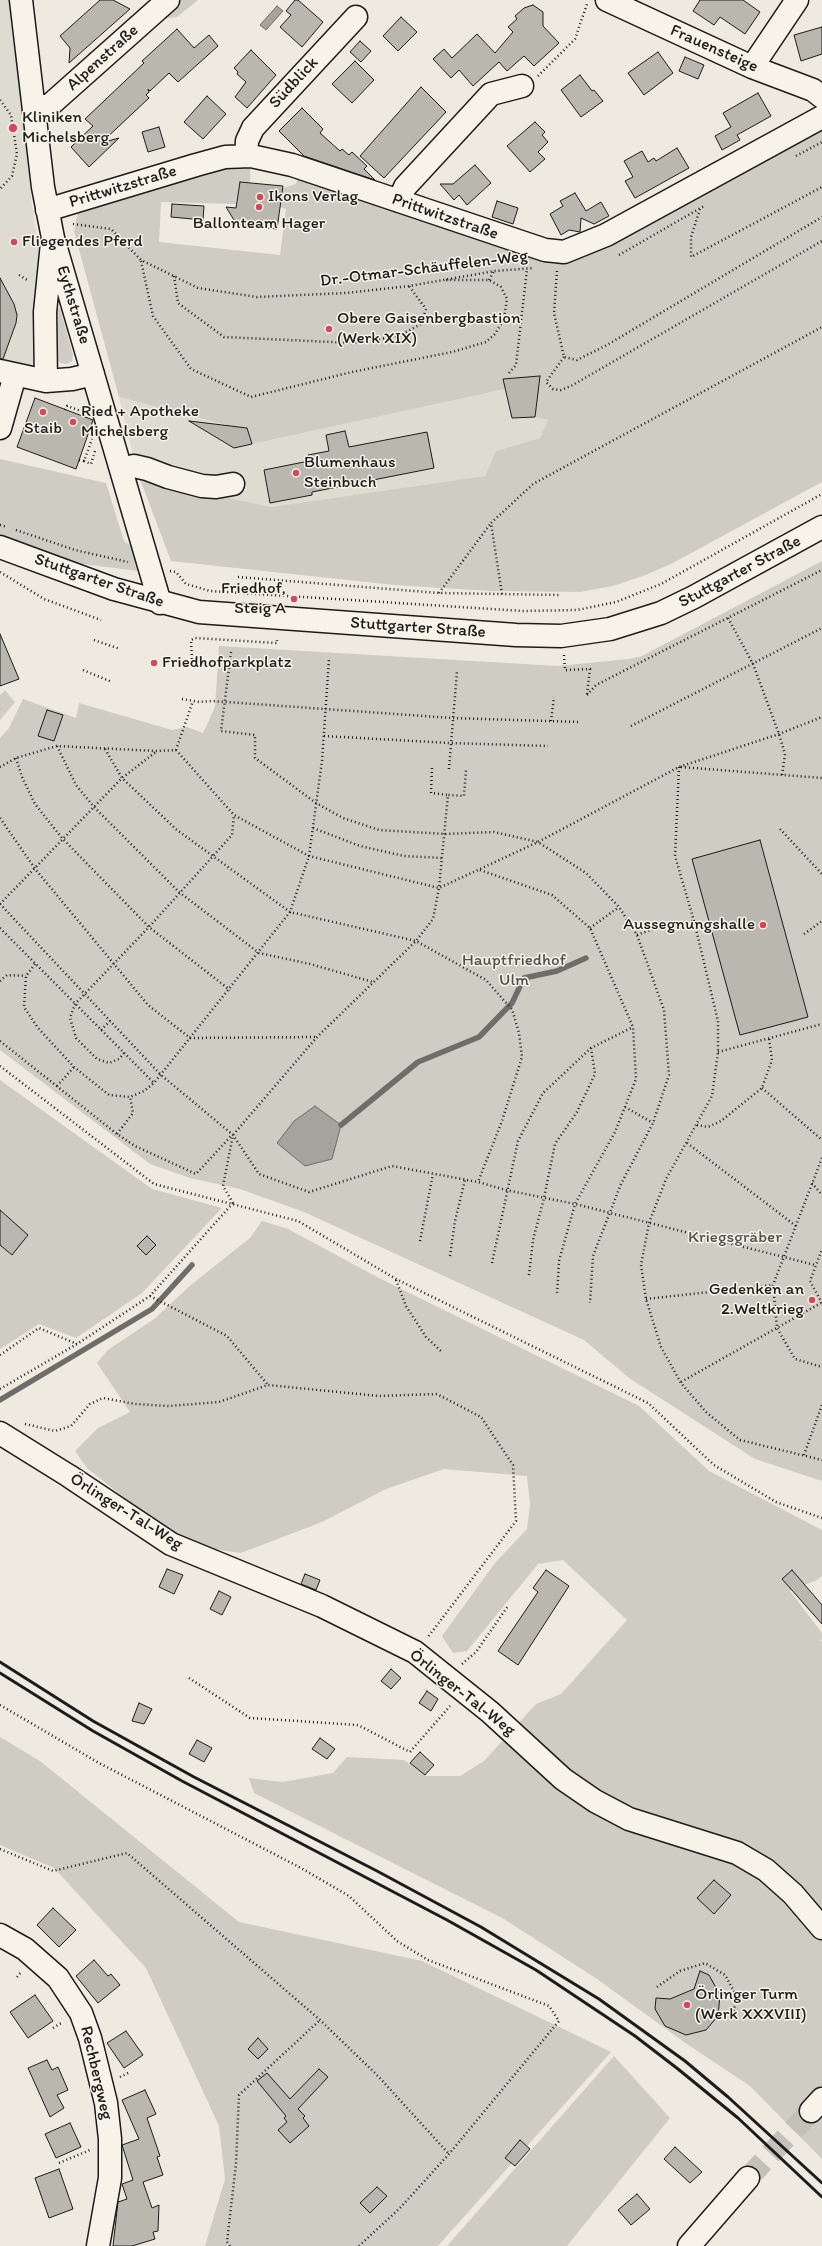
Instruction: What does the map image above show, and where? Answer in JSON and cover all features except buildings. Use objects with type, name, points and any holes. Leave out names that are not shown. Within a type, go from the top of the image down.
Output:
[{"type":"street","name":"Eythstraße","points":[[21,0],[50,223],[160,603]]},
{"type":"street","name":"Alpenstraße","points":[[34,108],[50,105],[168,0]]},
{"type":"street","name":"Frauensteige","points":[[607,0],[752,67],[813,90],[822,97]]},
{"type":"street","points":[[752,67],[797,0]]},
{"type":"street","name":"Südblick","points":[[246,156],[247,141],[253,128],[356,17]]},
{"type":"street","points":[[399,201],[404,188],[491,94],[522,86]]},
{"type":"street","name":"Prittwitzstraße","points":[[50,223],[196,165],[225,157],[246,156],[292,166],[545,250],[564,252],[606,235],[822,117]]},
{"type":"street","points":[[46,381],[44,312],[50,223]]},
{"type":"street","points":[[0,428],[8,373],[46,381],[72,379],[94,374]]},
{"type":"street","points":[[122,469],[134,466],[202,486],[216,487],[233,484]]},
{"type":"street","name":"Stuttgarter Straße","points":[[0,547],[114,589],[160,603],[212,613],[561,636],[610,629],[661,613],[694,597],[822,527]]},
{"type":"street","name":"Örlinger-Tal-Weg","points":[[9,1428],[70,1476],[171,1544],[322,1606],[415,1652],[490,1712],[564,1779],[595,1801],[629,1819],[737,1853],[766,1870],[793,1894],[822,1928]]},
{"type":"street","name":"Rechbergweg","points":[[0,1935],[25,1949],[58,1978],[81,2013],[106,2103],[110,2144],[110,2178],[98,2246]]},
{"type":"street","points":[[689,2246],[748,2178]]},
{"type":"path","points":[[522,86],[536,78],[575,39],[589,0]]},
{"type":"path","points":[[0,100],[11,116],[17,154],[12,176],[0,189]]},
{"type":"path","points":[[794,157],[822,142]]},
{"type":"path","points":[[700,208],[691,237],[691,257],[822,187]]},
{"type":"path","points":[[619,255],[706,205]]},
{"type":"path","points":[[822,217],[607,345],[576,360],[564,357],[546,382],[553,389],[561,390],[571,386],[822,241]]},
{"type":"path","name":"Dr.-Otmar-Schäuffelen-Weg","points":[[50,223],[111,229],[141,260],[198,288],[257,297],[346,292],[409,286],[495,271],[527,268],[541,269]]},
{"type":"path","points":[[141,260],[153,316],[191,369],[251,397],[352,372],[452,352],[486,342],[496,334],[504,319],[506,299],[500,287],[489,280],[438,280]]},
{"type":"path","points":[[509,373],[516,365],[527,268]]},
{"type":"path","name":"Dr.-Otmar-Schäuffelen-Weg","points":[[552,270],[558,271],[554,313],[564,357]]},
{"type":"path","points":[[489,280],[495,271]]},
{"type":"path","points":[[174,276],[178,303],[224,337],[353,343],[399,336],[421,324],[426,309],[409,286]]},
{"type":"path","points":[[439,593],[491,523],[533,484],[822,326]]},
{"type":"path","points":[[65,410],[67,406],[81,411]]},
{"type":"path","points":[[79,460],[84,461],[94,433]]},
{"type":"path","points":[[0,525],[76,550],[176,572],[186,584],[210,591],[523,611],[577,610],[622,600],[661,584],[822,494]]},
{"type":"path","points":[[491,523],[502,594]]},
{"type":"path","points":[[561,636],[565,670],[590,669],[587,695],[596,685],[822,570]]},
{"type":"path","points":[[0,572],[44,599],[101,620]]},
{"type":"path","points":[[238,577],[439,593],[561,595]]},
{"type":"path","points":[[728,618],[753,664],[779,734],[785,754],[782,776]]},
{"type":"path","points":[[631,726],[822,628]]},
{"type":"path","points":[[192,659],[191,640],[195,638],[229,638],[277,643],[277,640]]},
{"type":"path","points":[[94,640],[120,650]]},
{"type":"path","points":[[231,652],[226,704],[221,731],[255,735],[255,758],[316,803],[343,818],[379,830],[445,834],[494,832],[538,842],[586,873],[619,907],[637,935],[664,1010],[669,1075],[653,1124],[621,1184],[593,1256],[590,1303]]},
{"type":"path","points":[[35,964],[26,976],[24,1007],[38,1028],[74,1067],[109,1095],[130,1097],[144,1091],[154,1083],[230,990],[290,912],[309,856],[324,736],[329,659]]},
{"type":"path","points":[[83,670],[112,682]]},
{"type":"path","points":[[448,769],[457,671]]},
{"type":"path","points":[[551,721],[554,697]]},
{"type":"path","points":[[182,699],[226,704],[326,711],[452,718],[580,722]]},
{"type":"path","points":[[176,750],[193,701]]},
{"type":"path","points":[[176,750],[234,815],[309,856],[439,888],[538,842],[679,767],[779,734],[822,717]]},
{"type":"path","points":[[324,736],[450,743],[548,746]]},
{"type":"path","points":[[0,767],[16,758],[57,746],[157,751],[176,750]]},
{"type":"path","points":[[57,746],[76,785],[94,807],[179,892],[259,953],[310,964],[373,982]]},
{"type":"path","points":[[105,749],[122,778],[177,830],[290,912],[416,941],[486,980],[512,1009],[519,1033],[522,1058],[502,1121],[478,1182]]},
{"type":"path","points":[[157,751],[122,778],[62,838],[36,870],[0,904],[161,1075],[232,1134],[259,1174],[309,1192],[392,1166],[478,1182],[506,1190],[575,1204],[815,1265]]},
{"type":"path","points":[[16,758],[22,777],[35,804],[62,838],[149,927],[230,990]]},
{"type":"path","points":[[679,767],[822,778]]},
{"type":"path","points":[[679,767],[674,856],[694,921],[718,1021],[718,1052],[712,1096],[666,1179],[649,1223],[641,1265],[646,1299],[661,1347],[681,1382],[706,1412],[740,1440],[822,1460]]},
{"type":"path","points":[[432,768],[431,793],[464,796],[466,770]]},
{"type":"path","points":[[0,1040],[117,1134],[135,1146],[196,1174],[317,1037],[416,941],[433,919],[439,888],[448,795]]},
{"type":"path","points":[[124,1053],[119,1059],[109,1063],[97,1059],[76,1038],[70,1018],[76,1004],[114,962],[149,927],[232,835],[234,815]]},
{"type":"path","points":[[0,818],[36,870],[114,962],[148,1005],[190,1038],[317,1037]]},
{"type":"path","points":[[313,828],[360,846],[404,856],[442,858]]},
{"type":"path","points":[[780,829],[822,874]]},
{"type":"path","points":[[480,870],[552,895],[590,928],[633,1027],[636,1079],[615,1132],[575,1204],[559,1261],[557,1295]]},
{"type":"path","points":[[590,928],[619,907]]},
{"type":"path","points":[[637,935],[659,927],[694,921]]},
{"type":"path","points":[[804,934],[822,921]]},
{"type":"path","points":[[0,928],[154,1083]]},
{"type":"path","points":[[0,981],[7,975],[26,976]]},
{"type":"path","points":[[101,1030],[110,1021]]},
{"type":"path","points":[[718,1052],[822,1024]]},
{"type":"path","points":[[492,1263],[506,1190],[518,1141],[543,1093],[591,1048],[633,1027]]},
{"type":"path","points":[[697,1125],[708,1127],[722,1121],[762,1088],[772,1060],[769,1038]]},
{"type":"path","points":[[529,1275],[533,1240],[544,1198],[555,1144],[577,1112],[595,1074],[591,1048]]},
{"type":"path","points":[[0,1066],[154,1184],[233,1203],[298,1221],[396,1279],[648,1403],[714,1465],[776,1502],[822,1518]]},
{"type":"path","points":[[57,1086],[74,1067]]},
{"type":"path","points":[[762,1088],[822,1140]]},
{"type":"path","points":[[117,1134],[133,1113],[130,1097]]},
{"type":"path","points":[[625,1107],[653,1124]]},
{"type":"path","points":[[232,1134],[223,1186],[233,1203]]},
{"type":"path","points":[[687,1142],[796,1226]]},
{"type":"path","points":[[822,1158],[773,1285],[777,1328],[795,1359],[822,1367]]},
{"type":"path","points":[[420,1241],[433,1174]]},
{"type":"path","points":[[450,1256],[455,1221],[465,1180]]},
{"type":"path","points":[[812,1183],[822,1195]]},
{"type":"path","points":[[0,1389],[77,1344],[150,1296],[233,1203]]},
{"type":"path","points":[[681,1382],[822,1303],[810,1281],[822,1249]]},
{"type":"path","points":[[396,1279],[406,1306],[426,1336],[442,1352]]},
{"type":"path","points":[[646,1299],[773,1285]]},
{"type":"path","points":[[150,1296],[227,1336],[268,1385]]},
{"type":"path","points":[[0,1355],[39,1328],[77,1344]]},
{"type":"path","points":[[9,1428],[55,1431],[71,1426],[90,1404],[103,1398],[135,1404],[169,1406],[219,1402],[268,1385],[379,1396],[437,1394],[481,1417],[513,1465],[516,1521],[425,1642],[415,1652]]},
{"type":"path","points":[[804,1456],[822,1405]]},
{"type":"path","points":[[189,1678],[250,1718],[358,1725],[410,1752],[508,1606]]},
{"type":"path","points":[[0,1705],[99,1763],[301,1868],[342,1892],[397,1941],[428,1960],[549,2006],[559,2021],[449,2154],[400,2208],[359,2246]]},
{"type":"path","points":[[0,1849],[53,1871],[127,1853],[320,2020],[378,2076],[449,2154]]},
{"type":"path","points":[[657,1987],[680,1971],[705,1963],[725,1975],[736,1995],[733,2017]]},
{"type":"path","points":[[230,2246],[227,2242],[236,2164],[239,2095],[320,2020]]},
{"type":"path","points":[[59,2164],[100,2145],[110,2144]]},
{"type":"shaded area","name":"Kliniken Michelsberg","points":[[0,0],[9,0],[20,60],[31,197],[40,259],[39,368],[0,360]]},
{"type":"shaded area","points":[[277,6],[283,11],[266,30],[260,25]]},
{"type":"shaded area","points":[[505,389],[512,418],[535,417],[548,420],[540,438],[496,451],[485,476],[271,507],[214,495],[137,471],[119,397],[229,426],[220,440],[234,448]]},
{"type":"shaded area","points":[[315,1106],[341,1125],[332,1159],[305,1166],[277,1143],[294,1121]]},
{"type":"green space","points":[[178,0],[198,0],[177,17],[158,19]]},
{"type":"green space","points":[[822,125],[822,482],[671,564],[643,576],[613,586],[580,592],[490,591],[394,585],[171,561],[137,471],[214,495],[271,507],[485,476],[496,451],[540,438],[548,420],[535,417],[540,376],[503,379],[505,389],[252,444],[246,428],[230,426],[119,397],[74,231],[78,212],[73,203],[251,156],[250,182],[240,183],[236,204],[161,202],[159,242],[280,255],[286,209],[280,207],[283,188],[296,184],[300,168],[555,264],[606,242]]},
{"type":"green space","points":[[56,308],[60,308],[73,355],[72,361],[67,364],[60,363],[56,358]]},
{"type":"green space","points":[[0,459],[106,483],[124,541],[134,548],[138,571],[75,563],[0,536]]},
{"type":"green space","name":"Hauptfriedhof Ulm","points":[[822,561],[822,1481],[755,1459],[629,1378],[584,1340],[304,1212],[240,1189],[190,1178],[150,1164],[0,1050],[0,738],[9,728],[23,699],[76,718],[79,703],[172,730],[187,727],[203,733],[215,707],[219,646],[558,666],[629,659],[642,656]]},
{"type":"green space","points":[[5,690],[15,702],[0,720],[0,695]]},
{"type":"green space","points":[[0,1080],[152,1189],[222,1208],[142,1293],[76,1338],[39,1324],[0,1349]]},
{"type":"green space","points":[[262,1221],[288,1229],[379,1278],[639,1406],[709,1471],[822,1530],[822,1576],[817,1580],[790,1591],[822,1633],[822,1639],[819,1641],[822,1641],[822,2159],[750,2086],[684,2042],[597,1979],[504,1919],[254,1793],[249,1778],[282,1782],[333,1773],[347,1757],[404,1760],[426,1776],[460,1776],[484,1761],[536,1704],[561,1694],[627,1620],[563,1560],[538,1564],[467,1651],[453,1653],[442,1636],[495,1563],[527,1529],[530,1504],[527,1476],[444,1469],[386,1489],[322,1522],[241,1553],[207,1548],[153,1521],[87,1468],[75,1451],[98,1428],[130,1412],[97,1363],[108,1350],[154,1319],[192,1284],[250,1238]]},
{"type":"green space","points":[[0,1737],[40,1761],[239,1922],[422,1961],[611,2052],[438,2246],[205,2246],[225,2179],[219,2126],[146,1968],[54,1868],[0,1845]]},
{"type":"green space","points":[[614,2056],[670,2118],[567,2246],[447,2246]]},
{"type":"waterway","points":[[341,1125],[418,1062],[479,1037],[512,1003],[524,978],[557,971],[586,958]]},
{"type":"waterway","points":[[0,1400],[152,1309],[192,1265]]},
{"type":"tunnel","points":[[748,2178],[811,2111]]},
{"type":"railway","points":[[0,1662],[93,1721],[194,1777],[377,1871],[481,1927],[599,1999],[685,2061],[728,2097],[822,2183]]},
{"type":"railway","points":[[0,1673],[93,1731],[182,1781],[447,1920],[536,1970],[635,2036],[678,2069],[738,2118],[822,2197]]},
{"type":"place","name":"Kliniken Michelsberg","points":[[13,128]]},
{"type":"place","name":"Ikons Verlag","points":[[260,197]]},
{"type":"place","name":"Ballonteam Hager","points":[[259,207]]},
{"type":"place","name":"Fliegendes Pferd","points":[[14,242]]},
{"type":"place","name":"Obere Gaisenbergbastion (Werk XIX)","points":[[329,329]]},
{"type":"place","name":"Staib","points":[[43,412]]},
{"type":"place","name":"Ried + Apotheke Michelsberg","points":[[73,422]]},
{"type":"place","name":"Blumenhaus Steinbuch","points":[[296,473]]},
{"type":"place","name":"Friedhof, Steig A","points":[[294,599]]},
{"type":"place","name":"Friedhofparkplatz","points":[[154,663]]},
{"type":"place","name":"Aussegnungshalle","points":[[763,925]]},
{"type":"place","name":"Gedenken an 2.Weltkrieg","points":[[812,1300]]},
{"type":"place","name":"Örlinger Turm (Werk XXXVIII)","points":[[687,2005]]},
{"type":"park label","name":"Kriegsgräber","points":[[735,1238]]}]
